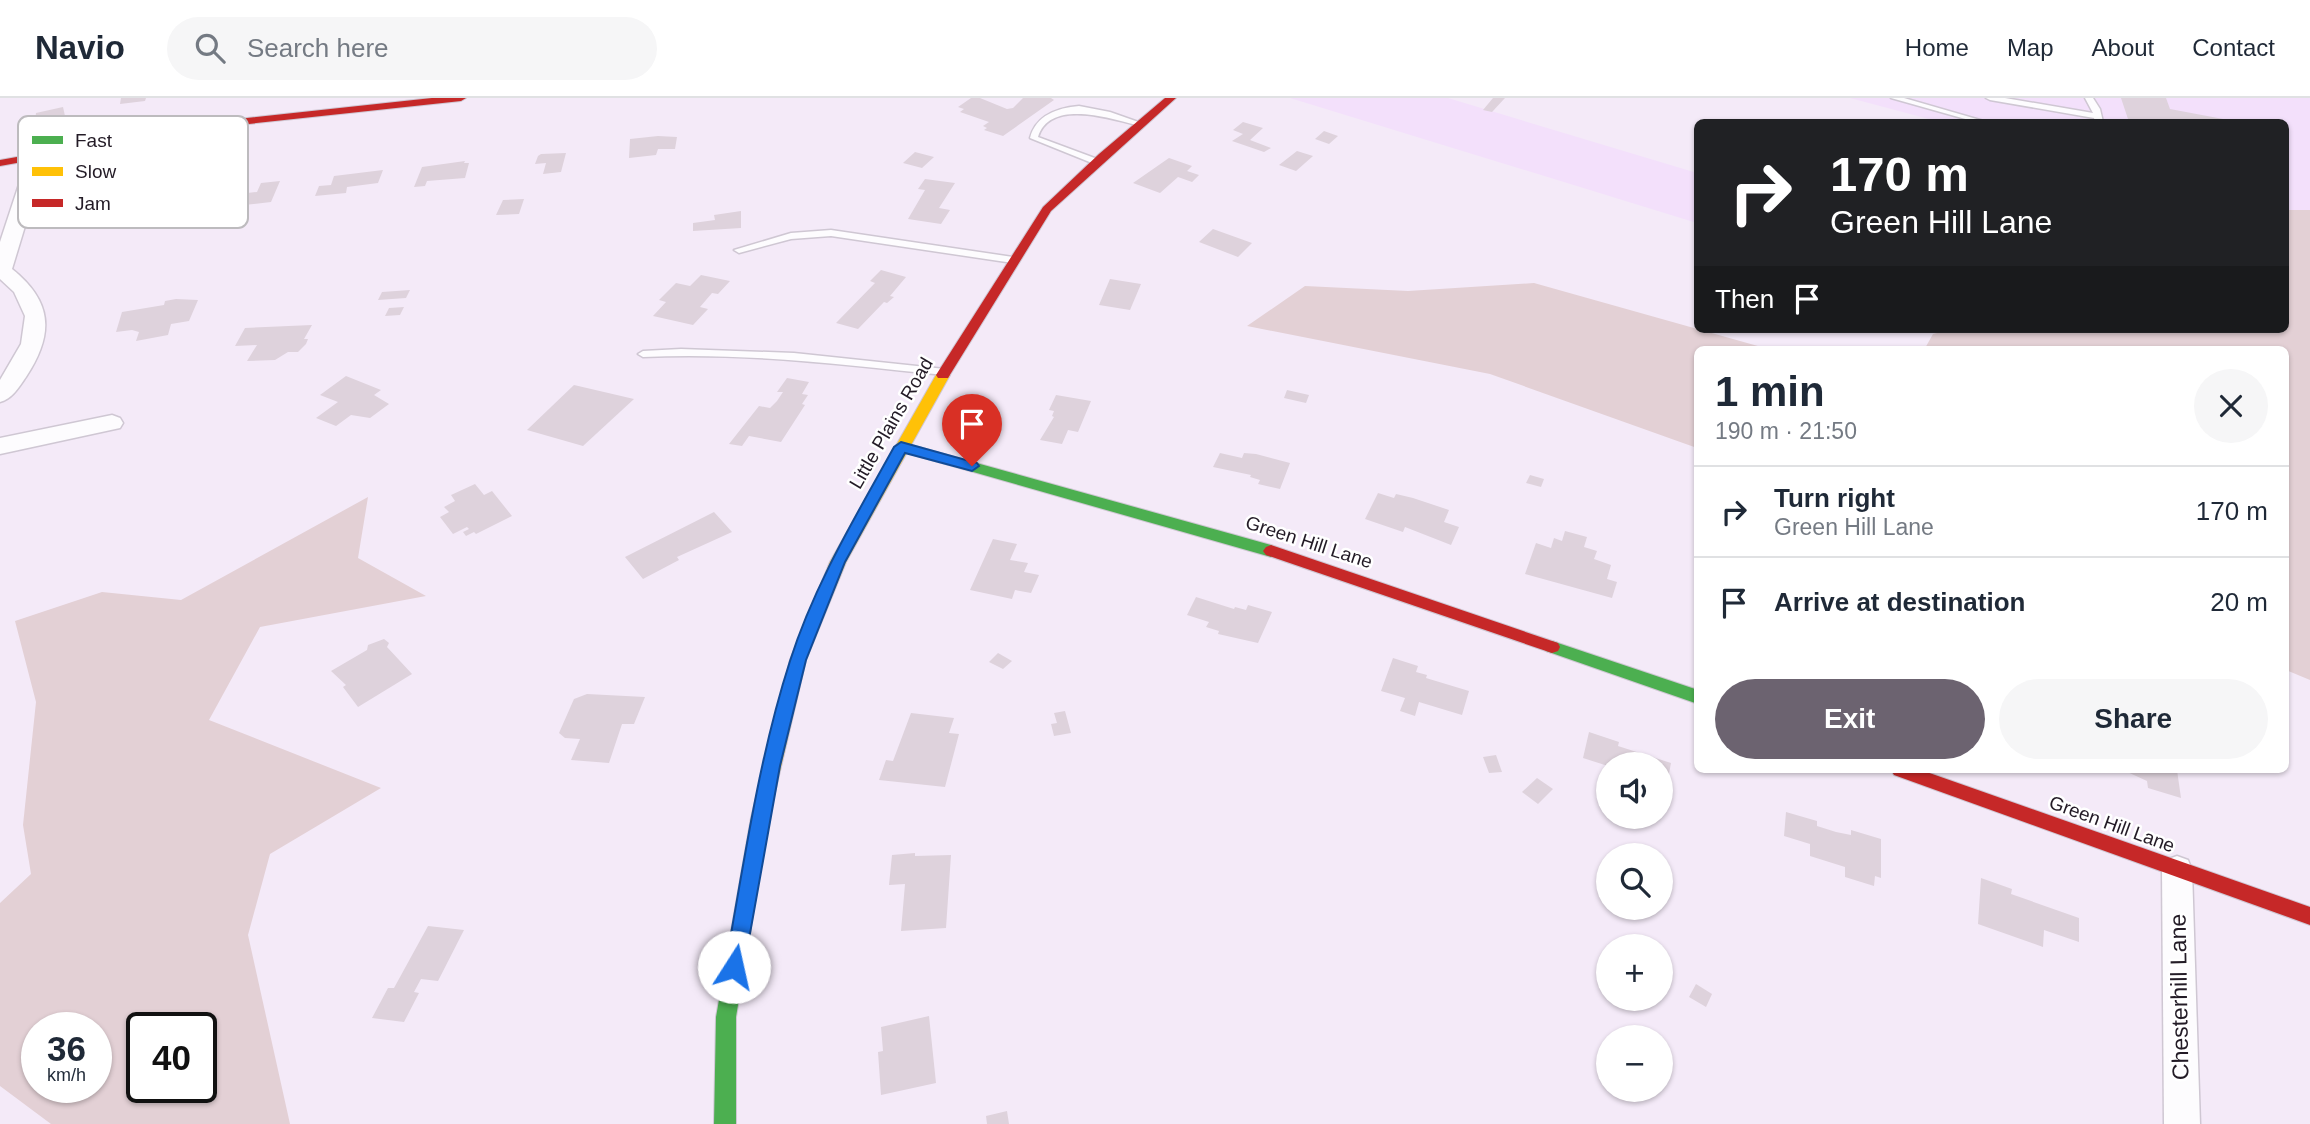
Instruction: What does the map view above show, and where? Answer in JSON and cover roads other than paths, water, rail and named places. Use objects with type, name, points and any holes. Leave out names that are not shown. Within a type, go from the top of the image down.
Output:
[{"type":"street","points":[[248,121],[461,98]]},
{"type":"street","name":"Little Plains Road","points":[[725,1124],[726,1017],[765,792],[798,660],[838,562],[945,372],[1047,209],[1171,98]]},
{"type":"street","points":[[0,163],[18,160]]},
{"type":"street","points":[[0,395],[33,347],[37,316],[24,290],[1,270],[18,217]]},
{"type":"street","points":[[0,446],[112,423]]},
{"type":"street","name":"Green Hill Lane","points":[[901,447],[1283,554],[1694,696]]},
{"type":"street","name":"Green Hill Lane","points":[[1908,773],[2310,916]]},
{"type":"street","name":"Chesterhill Lane","points":[[2177,870],[2182,1124]]},
{"type":"lane","points":[[1895,98],[1920,101],[1974,119]]},
{"type":"lane","points":[[1990,98],[2098,119]]},
{"type":"lane","points":[[2089,98],[2098,119]]},
{"type":"lane","points":[[1097,162],[1045,145],[1034,138],[1034,130],[1054,114],[1087,109],[1140,124]]},
{"type":"lane","points":[[739,250],[791,236],[831,233],[1013,260]]},
{"type":"lane","points":[[643,354],[684,351],[766,353],[945,372]]}]
